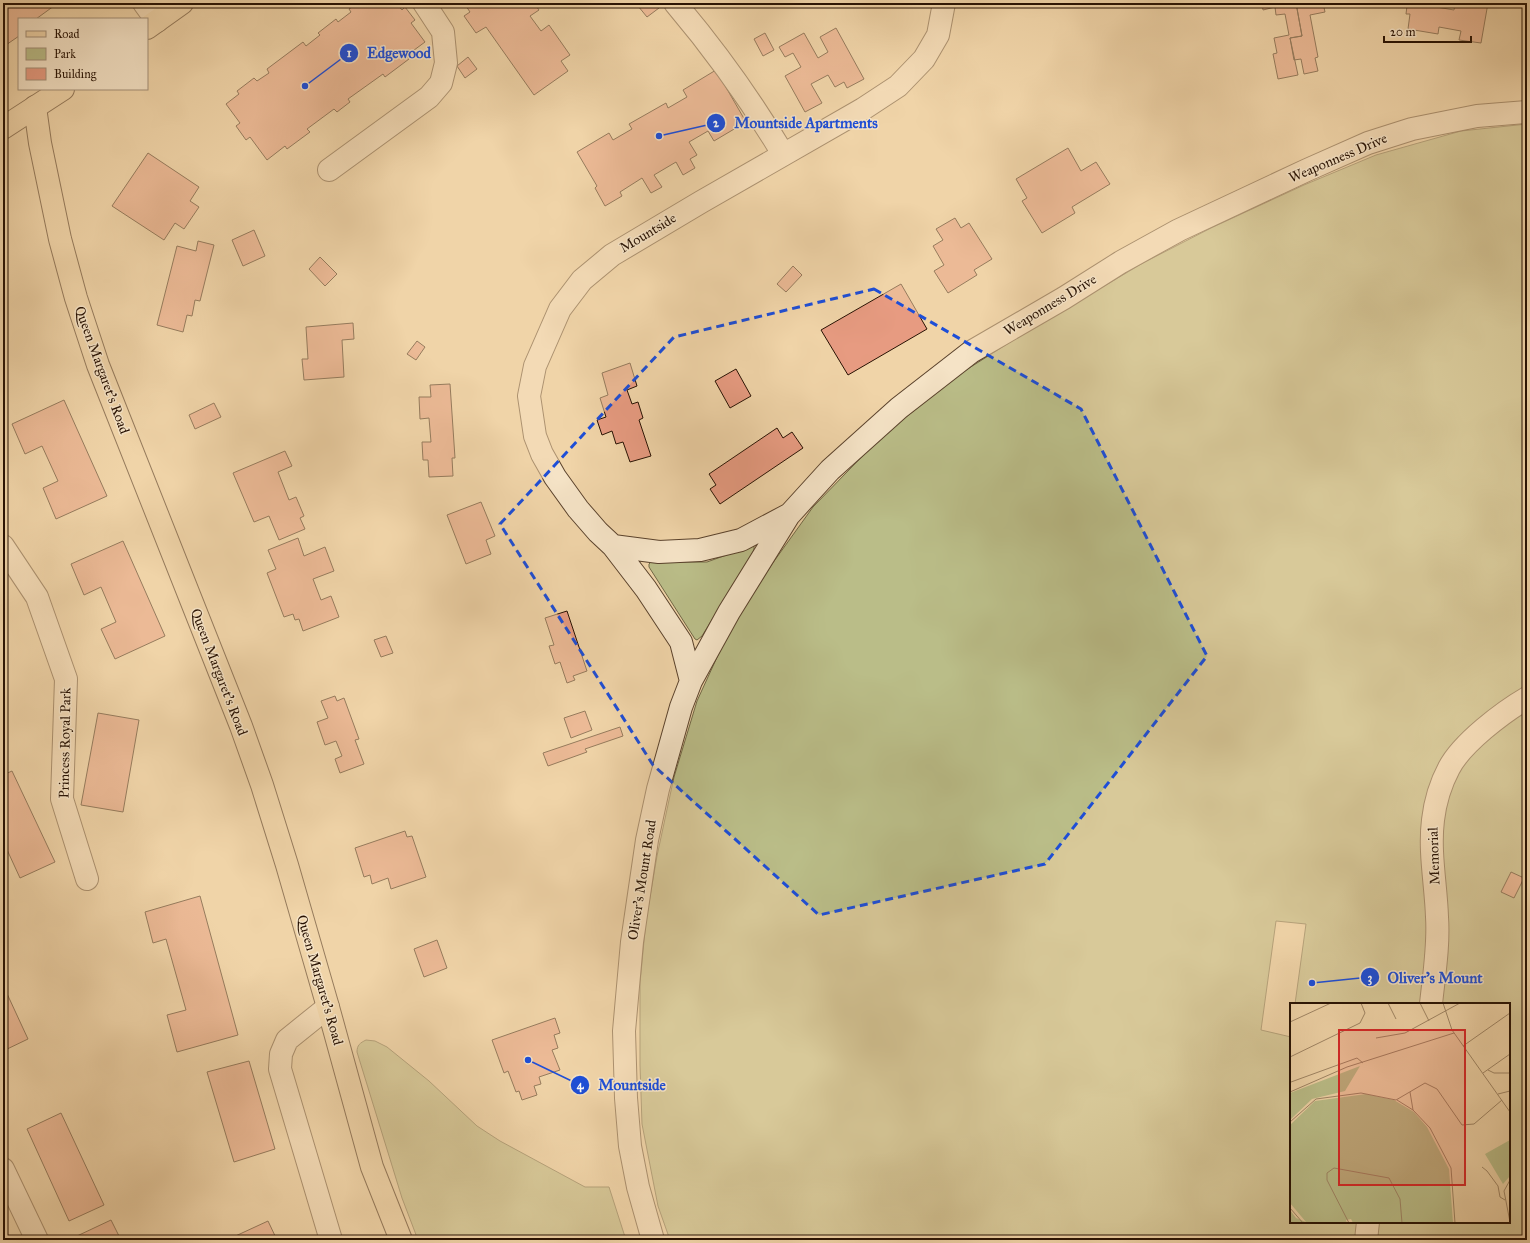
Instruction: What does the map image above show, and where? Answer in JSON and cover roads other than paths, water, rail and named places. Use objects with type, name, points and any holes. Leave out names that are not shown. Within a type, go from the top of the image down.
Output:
[{"type":"main road","points":[[152,24],[182,3]]},
{"type":"main road","points":[[3,128],[61,90]]},
{"type":"main road","name":"Queen Margaret's Road","points":[[35,107],[40,143],[60,239],[76,298],[98,365],[260,778],[287,864],[372,1167],[401,1240]]},
{"type":"street","points":[[144,3],[152,24]]},
{"type":"street","points":[[329,170],[429,97],[441,83],[446,63],[443,32],[424,3]]},
{"type":"street","points":[[675,3],[705,39],[773,137],[783,154]]},
{"type":"street","name":"Mountside","points":[[613,546],[598,532],[578,509],[555,477],[542,454],[535,436],[529,396],[534,366],[560,309],[582,280],[612,254],[863,109],[898,86],[924,59],[938,35],[944,3]]},
{"type":"street","name":"Weaponness Drive","points":[[613,546],[659,552],[700,550],[740,540],[790,514],[830,470],[899,408],[971,352],[1064,298],[1121,262],[1179,230],[1307,170],[1376,141],[1412,128],[1477,116],[1527,112]]},
{"type":"street","name":"Oliver's Mount Road","points":[[653,1240],[638,1187],[630,1146],[626,1098],[624,1031],[632,942],[647,840],[658,789],[681,707],[691,681],[729,612],[790,514]]},
{"type":"street","name":"Princess Royal Park","points":[[3,546],[37,597],[66,679],[62,799],[87,879]]},
{"type":"street","points":[[613,546],[646,589],[681,642],[691,681]]},
{"type":"street","name":"Memorial","points":[[1431,1003],[1436,962],[1437,918],[1432,842],[1433,820],[1437,798],[1449,768],[1463,750],[1507,710],[1527,698]]},
{"type":"street","points":[[328,1007],[287,1040],[281,1054],[280,1069],[331,1240]]},
{"type":"street","points":[[3,1169],[37,1240]]},
{"type":"street","points":[[1366,1240],[1368,1223]]},
{"type":"place","name":"Edgewood","points":[[305,86]]},
{"type":"place","name":"Mountside Apartments","points":[[659,136]]},
{"type":"place","name":"Oliver's Mount","points":[[1312,983]]},
{"type":"place","name":"Mountside","points":[[528,1060]]}]
